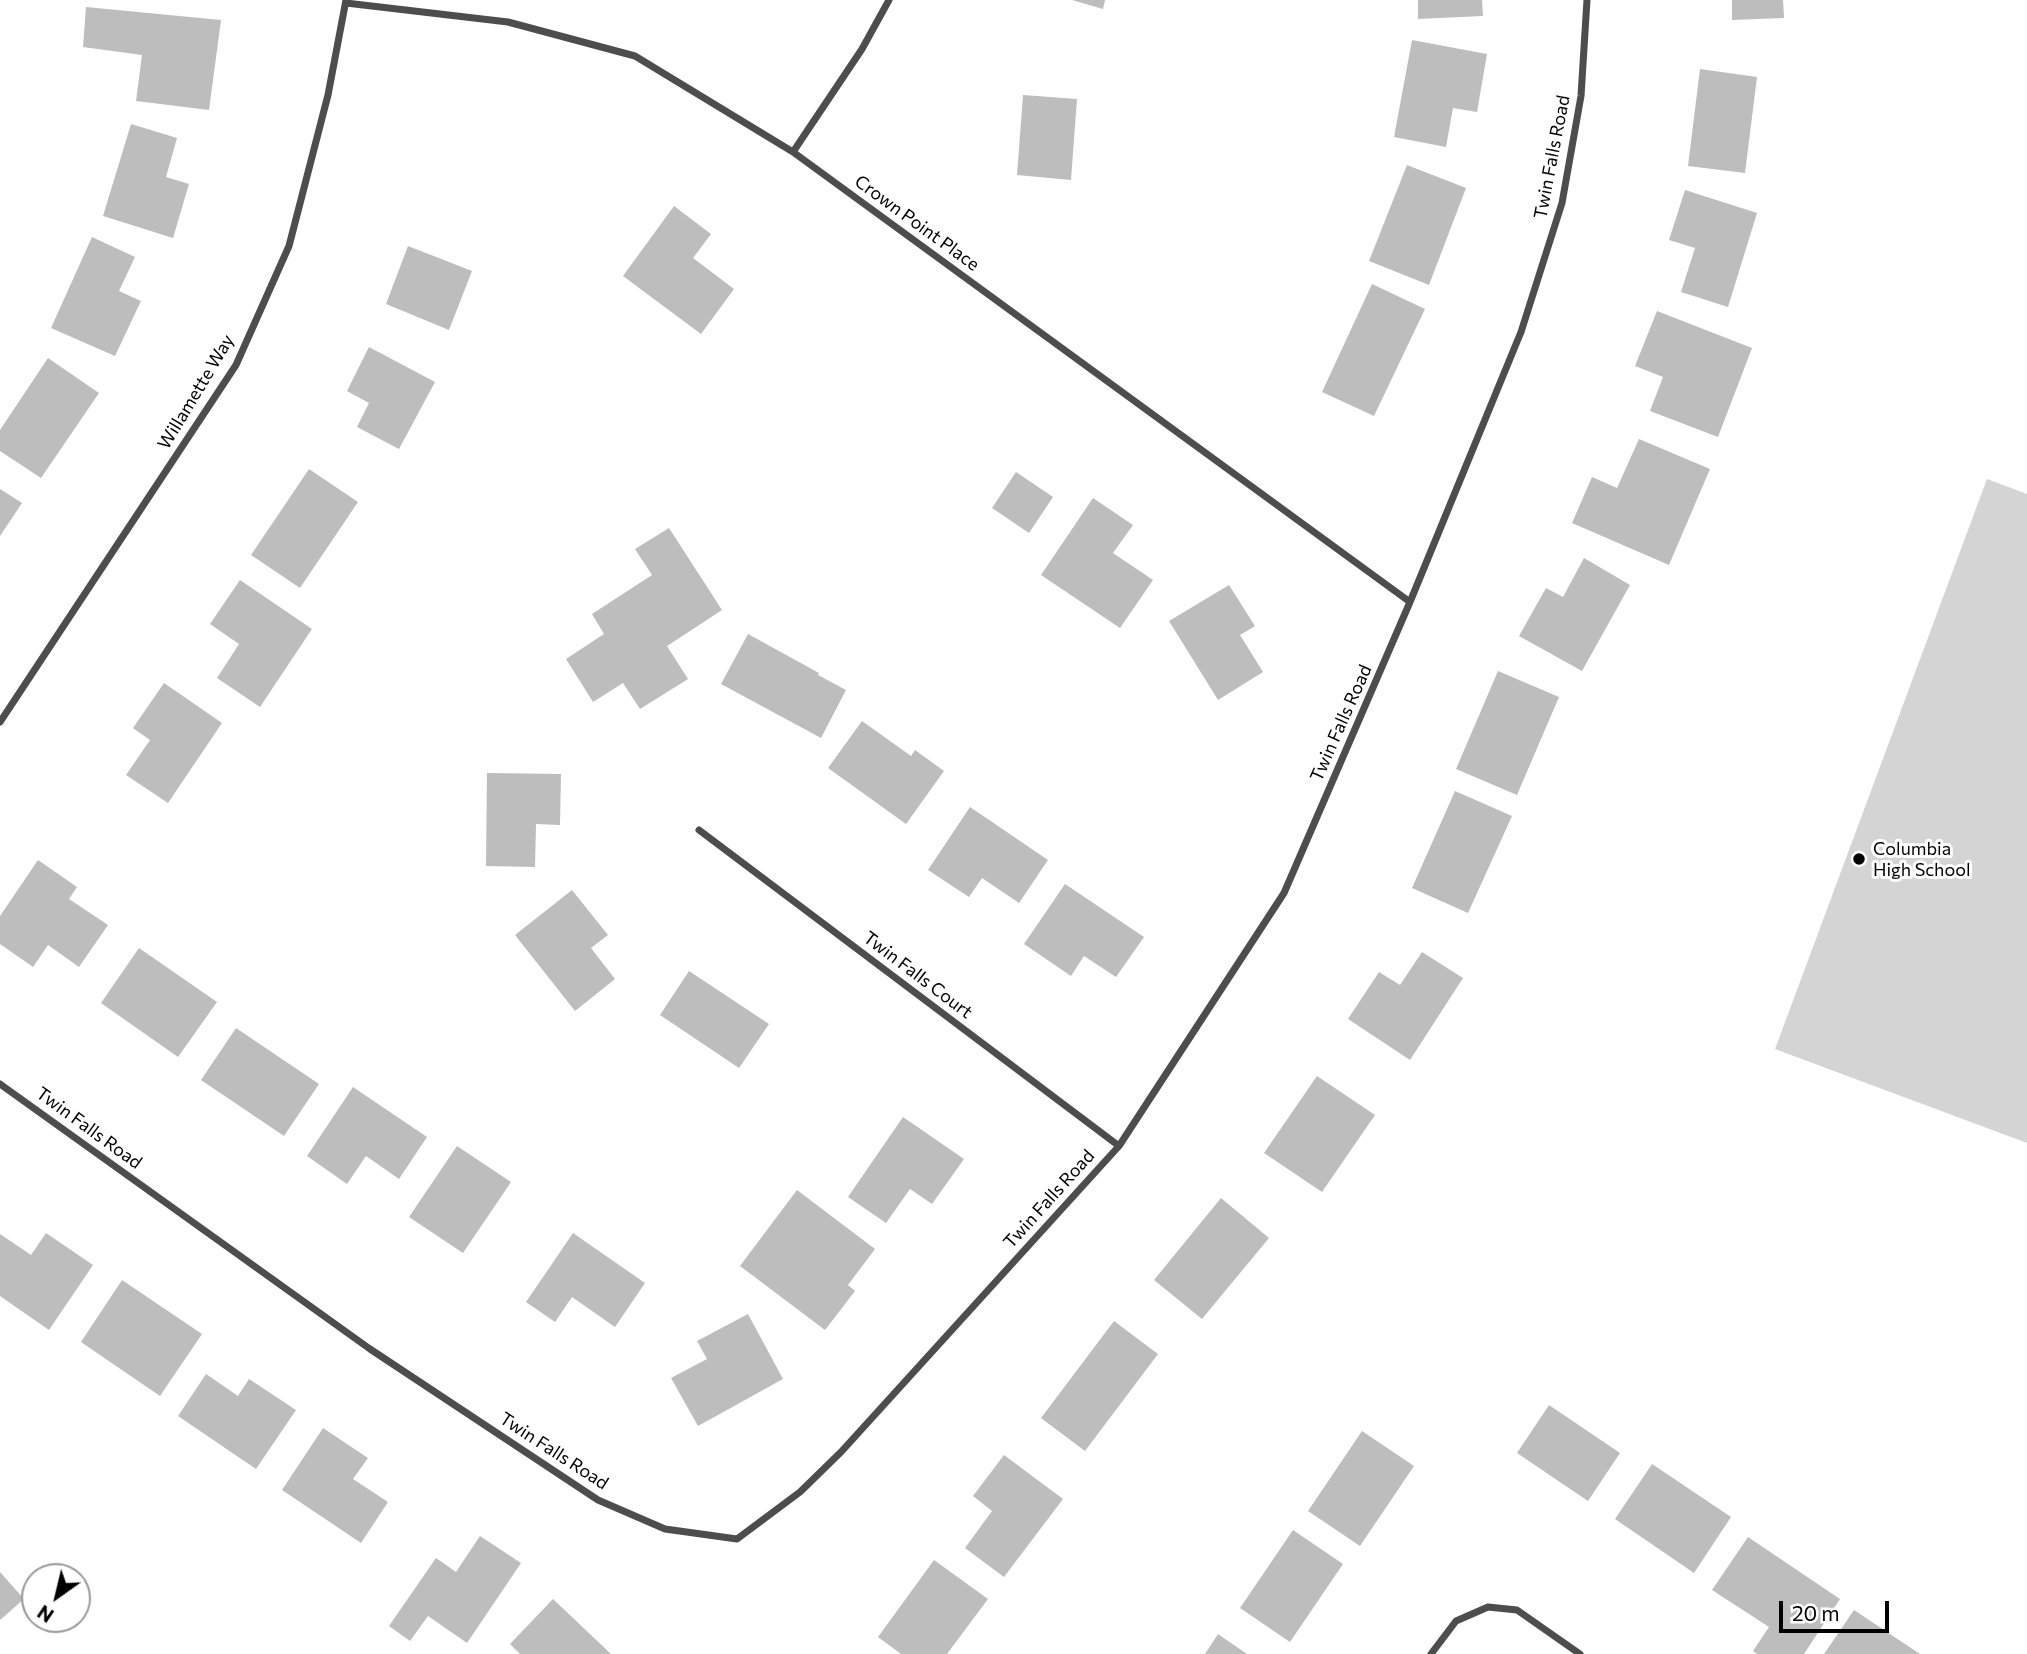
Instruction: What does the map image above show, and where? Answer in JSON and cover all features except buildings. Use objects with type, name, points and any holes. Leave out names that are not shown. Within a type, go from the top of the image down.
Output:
[{"type":"street","points":[[793,152],[862,49],[889,0]]},
{"type":"street","name":"Twin Falls Road","points":[[0,1084],[370,1349],[598,1500],[666,1529],[737,1539],[800,1492],[841,1452],[1119,1146],[1284,893],[1410,602],[1521,332],[1562,203],[1581,96],[1587,0]]},
{"type":"street","name":"Crown Point Place","points":[[346,2],[508,22],[635,56],[793,152],[1410,602]]},
{"type":"street","name":"Willamette Way","points":[[0,722],[236,365],[289,246],[328,95],[346,2]]},
{"type":"street","name":"Twin Falls Court","points":[[699,830],[1119,1146]]},
{"type":"street","points":[[1431,1654],[1456,1620],[1488,1607],[1517,1610],[1580,1654]]},
{"type":"shaded area","points":[[1987,479],[2027,494],[2027,1143],[1775,1049]]},
{"type":"place","name":"Columbia High School","points":[[1859,859]]}]
